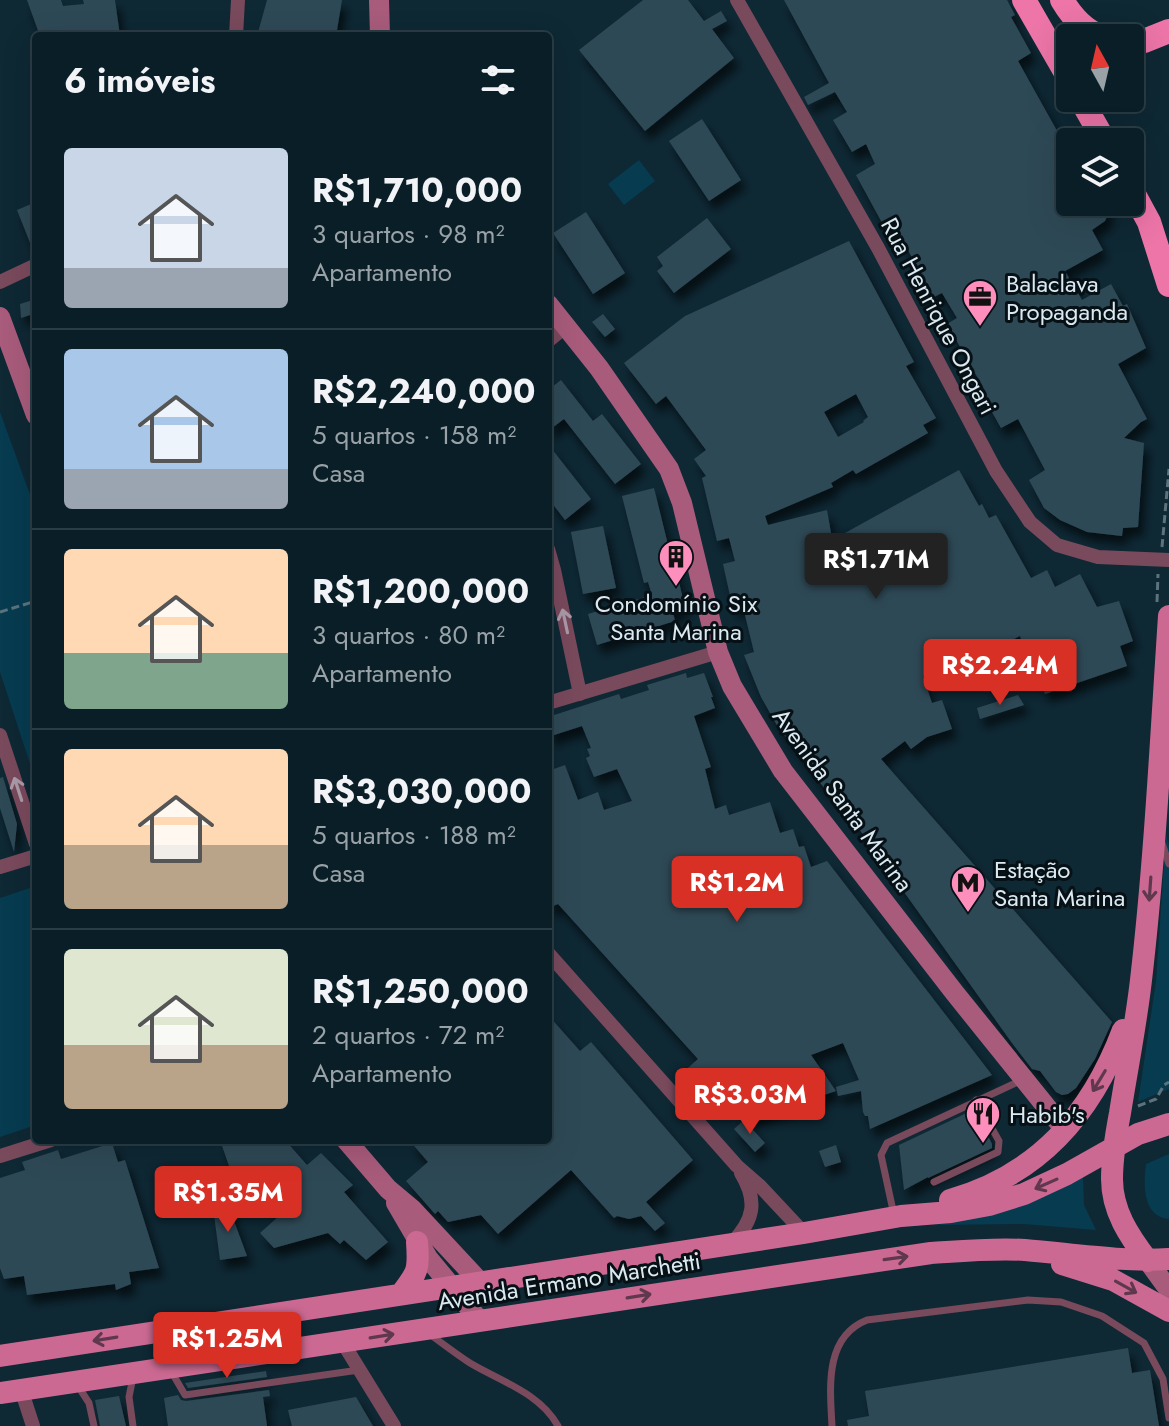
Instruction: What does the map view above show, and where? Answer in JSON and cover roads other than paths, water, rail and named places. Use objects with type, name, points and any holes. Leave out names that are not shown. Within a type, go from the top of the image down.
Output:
[{"type":"highway","points":[[1024,0],[1056,56]]},
{"type":"highway","points":[[1062,0],[1080,24]]},
{"type":"highway","points":[[1144,41],[1169,31]]},
{"type":"highway","points":[[1144,213],[1169,285]]},
{"type":"main road","points":[[1158,1260],[1130,1237],[1121,1222],[1112,1179],[1114,1147],[1140,984],[1169,616]]},
{"type":"main road","points":[[898,1216],[966,1196],[1004,1180],[1036,1158],[1085,1105],[1112,1059],[1140,984]]},
{"type":"main road","name":"Avenida Ermano Marchetti","points":[[0,1356],[898,1216],[970,1209],[1024,1194],[1138,1134],[1169,1124]]},
{"type":"main road","points":[[401,1294],[417,1273],[417,1242]]},
{"type":"main road","points":[[1028,1250],[1113,1280],[1169,1311]]},
{"type":"main road","name":"Avenida Ermano Marchetti","points":[[10,1391],[931,1253],[1028,1250],[1130,1261],[1158,1260]]},
{"type":"street","points":[[236,32],[238,0]]},
{"type":"street","points":[[379,0],[380,32]]},
{"type":"street","name":"Rua Henrique Ongari","points":[[737,0],[878,248],[996,471],[1030,522],[1057,545],[1098,557],[1169,560]]},
{"type":"street","points":[[0,282],[32,267]]},
{"type":"street","name":"Avenida Santa Marina","points":[[552,309],[599,368],[669,469],[682,503],[718,652],[732,686],[783,771],[1065,1130]]},
{"type":"street","points":[[0,317],[32,404]]},
{"type":"street","points":[[552,338],[565,327]]},
{"type":"street","points":[[552,563],[580,694]]},
{"type":"street","points":[[552,702],[718,652]]},
{"type":"street","points":[[0,735],[32,832]]},
{"type":"street","points":[[0,867],[32,857]]},
{"type":"street","points":[[552,958],[737,1166],[804,1233]]},
{"type":"street","points":[[0,1156],[38,1144]]},
{"type":"street","points":[[349,1144],[388,1189],[413,1210],[480,1282]]},
{"type":"street","points":[[732,1243],[748,1221],[753,1206],[749,1187],[737,1166]]},
{"type":"street","points":[[388,1189],[417,1242],[480,1321]]},
{"type":"street","points":[[1158,1260],[1169,1290]]},
{"type":"street","points":[[343,1343],[394,1426]]},
{"type":"street","points":[[10,1391],[33,1426]]},
{"type":"lane","points":[[1155,822],[1169,864]]},
{"type":"lane","points":[[898,1216],[881,1155],[884,1146],[1024,1079]]},
{"type":"lane","points":[[934,1182],[998,1152],[999,1141],[976,1100]]},
{"type":"lane","points":[[832,1426],[829,1378],[846,1333],[855,1325],[867,1320],[1028,1300],[1061,1302],[1102,1316],[1144,1343],[1163,1379],[1169,1418]]},
{"type":"lane","points":[[423,1330],[535,1400],[558,1426]]},
{"type":"lane","points":[[168,1366],[185,1395],[359,1370]]},
{"type":"lane","points":[[133,1426],[129,1397],[134,1371]]},
{"type":"lane","points":[[74,1381],[89,1403],[94,1426]]},
{"type":"place","name":"Balaclava Propaganda","points":[[980,328]]},
{"type":"place","name":"Condomínio Six Santa Marina","points":[[676,588]]},
{"type":"place","name":"Estação Santa Marina","points":[[968,914]]},
{"type":"place","name":"Habib's","points":[[983,1145]]}]
